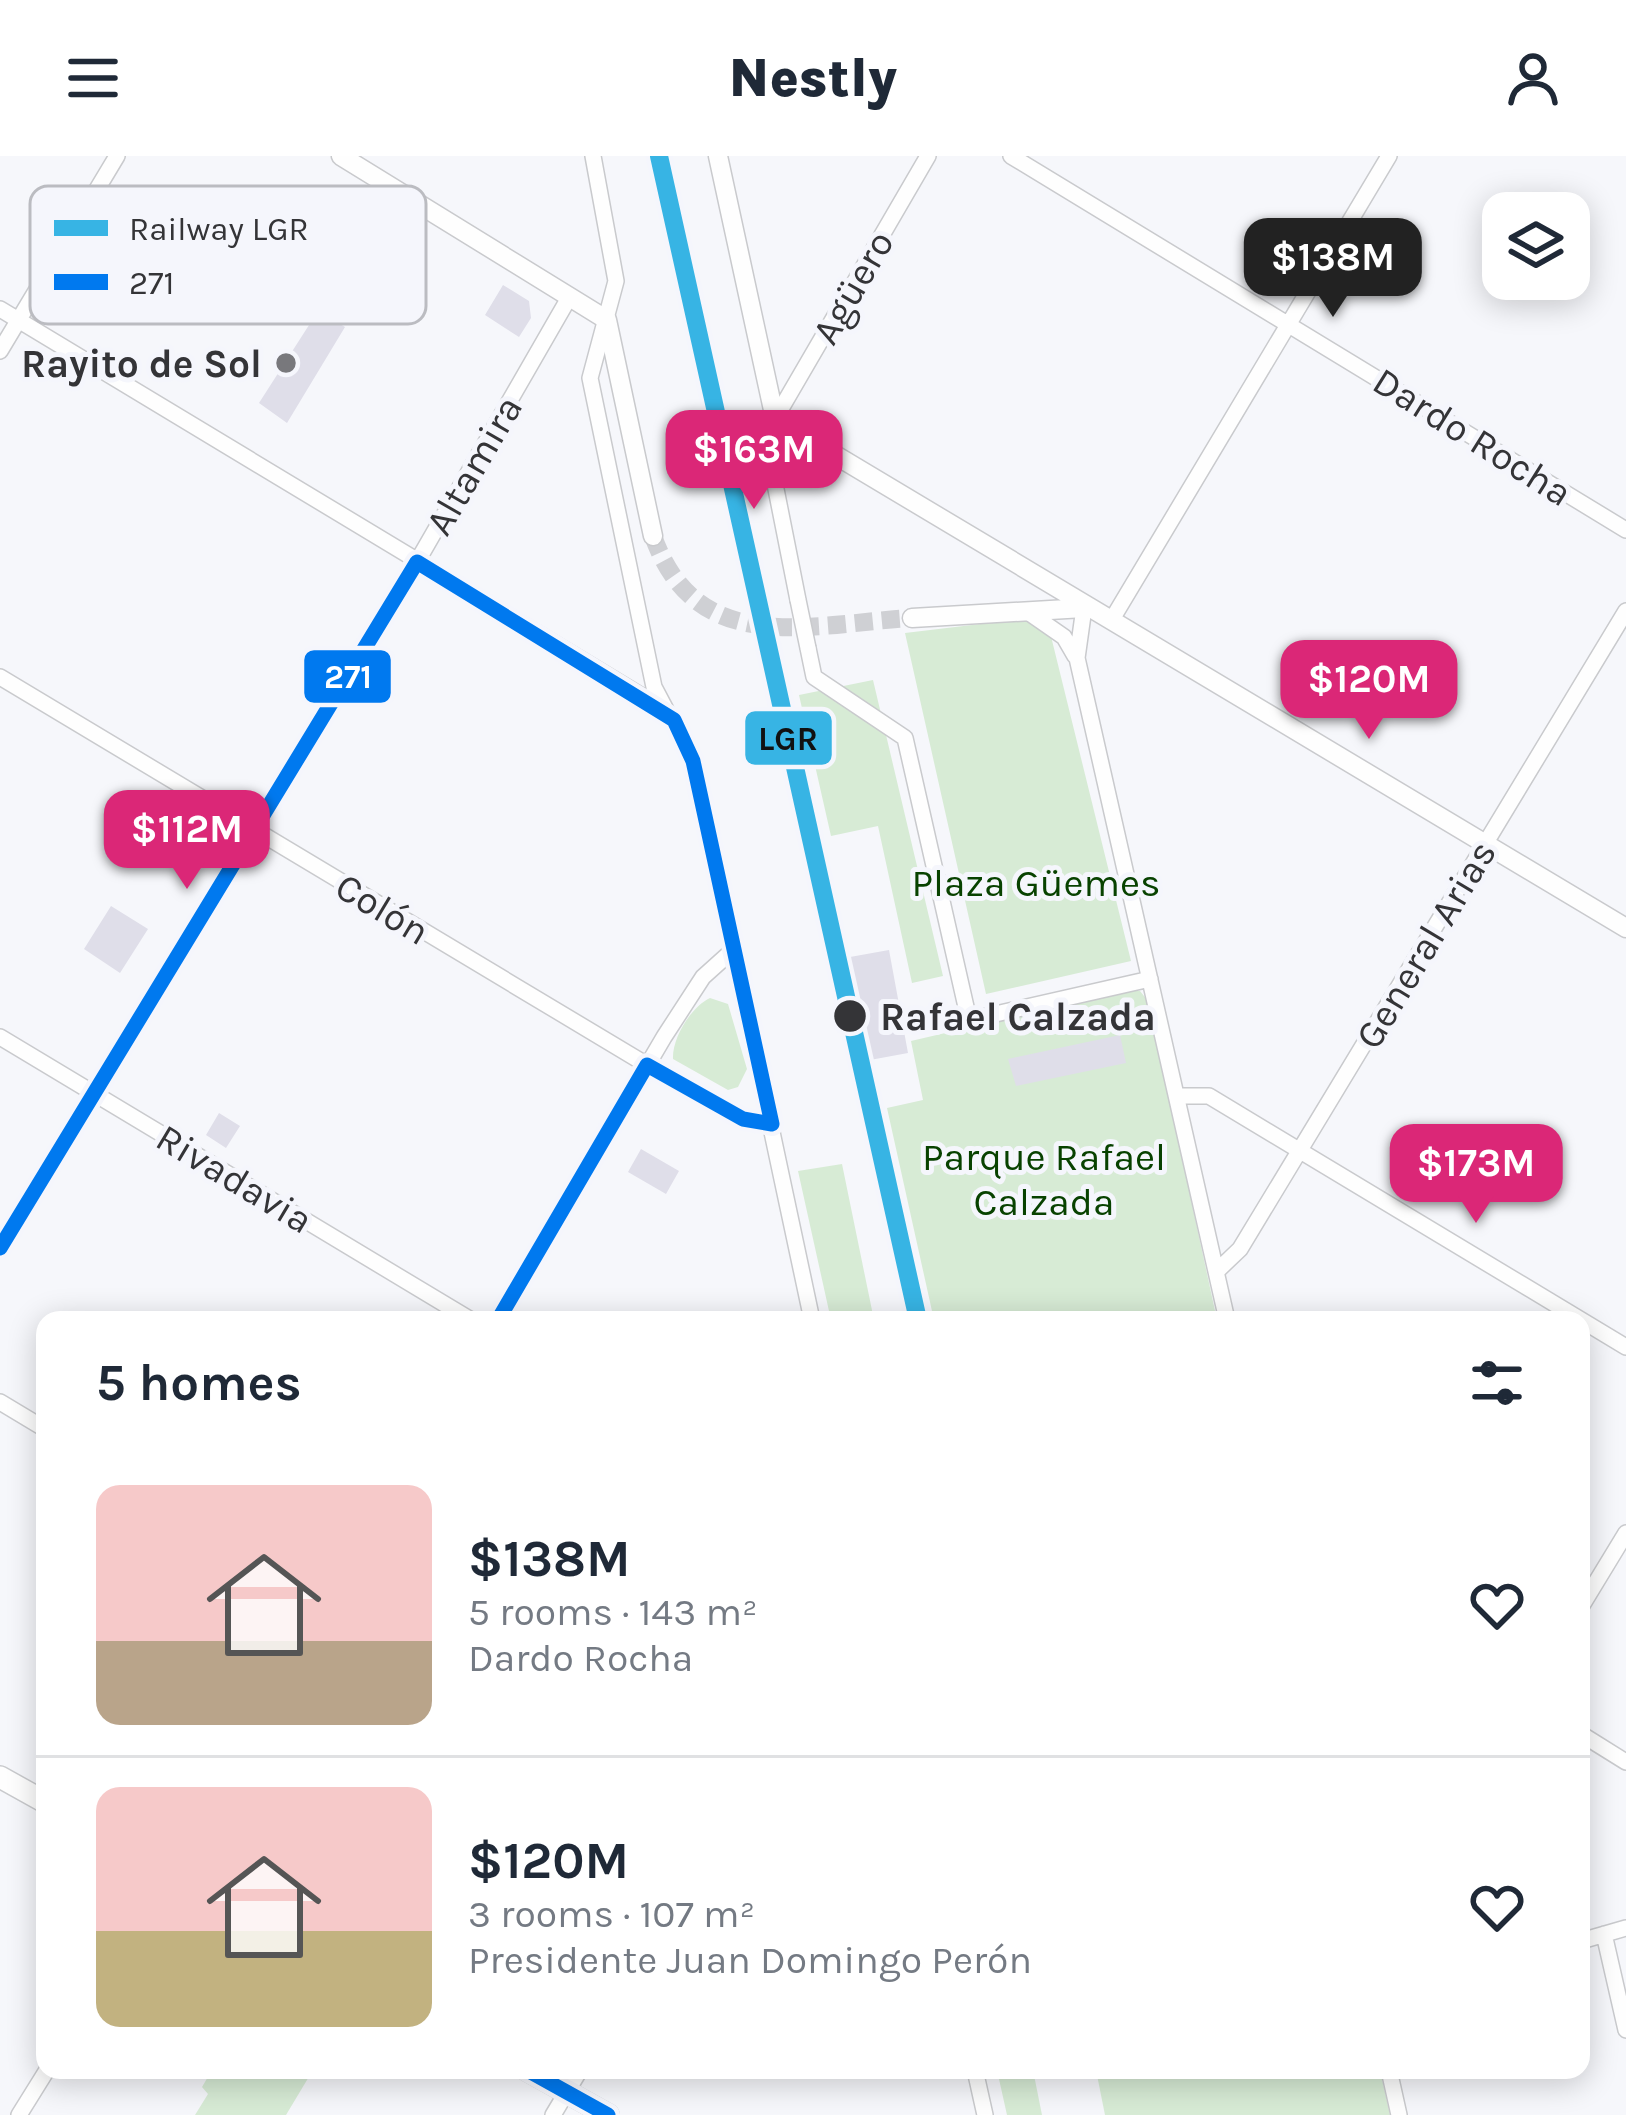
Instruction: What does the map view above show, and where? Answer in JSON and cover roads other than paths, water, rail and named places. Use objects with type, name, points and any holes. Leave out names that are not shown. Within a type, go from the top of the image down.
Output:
[{"type":"main road","points":[[0,1777],[36,1797]]},
{"type":"main road","points":[[543,2079],[608,2115]]},
{"type":"street","points":[[99,186],[117,156]]},
{"type":"street","points":[[341,156],[390,186]]},
{"type":"street","points":[[593,156],[616,281],[607,320],[594,348],[590,378],[660,706]]},
{"type":"street","points":[[718,156],[775,418],[773,478],[814,676],[905,738],[969,1020],[1150,979]]},
{"type":"street","name":"Agüero","points":[[775,418],[928,156]]},
{"type":"street","name":"Dardo Rocha","points":[[1011,156],[1626,530]]},
{"type":"street","points":[[1111,621],[1389,156]]},
{"type":"street","points":[[426,208],[607,320],[653,536]]},
{"type":"street","name":"Altamira","points":[[0,1248],[417,562],[570,296]]},
{"type":"street","points":[[0,351],[30,302]]},
{"type":"street","points":[[0,309],[660,706],[674,720],[693,761],[810,1311]]},
{"type":"street","points":[[775,418],[1084,608],[1626,928]]},
{"type":"street","points":[[912,618],[1084,608]]},
{"type":"street","points":[[1077,658],[1084,608]]},
{"type":"street","name":"General Arias","points":[[1217,1271],[1240,1249],[1626,610]]},
{"type":"street","points":[[1026,611],[1064,637],[1077,658],[1226,1311]]},
{"type":"street","name":"Colón","points":[[0,677],[647,1065],[743,1119],[772,1124]]},
{"type":"street","points":[[503,1311],[703,977],[733,950]]},
{"type":"street","name":"Rivadavia","points":[[0,1037],[456,1311]]},
{"type":"street","points":[[1178,1096],[1209,1096],[1566,1311]]},
{"type":"street","points":[[1590,1325],[1626,1347]]},
{"type":"street","points":[[0,1402],[36,1424]]},
{"type":"street","points":[[1590,1592],[1626,1534]]},
{"type":"street","points":[[1590,1740],[1626,1762]]},
{"type":"street","points":[[1590,1938],[1626,1928]]},
{"type":"street","points":[[1604,1934],[1626,2030]]},
{"type":"street","points":[[20,2115],[41,2079]]},
{"type":"street","points":[[553,2115],[575,2079]]},
{"type":"street","points":[[977,2079],[985,2115]]},
{"type":"street","points":[[1391,2079],[1399,2115]]},
{"type":"tunnel","points":[[653,536],[673,575],[698,602],[727,618],[796,627],[912,618]]},
{"type":"rail line","name":"LGR","points":[[659,156],[916,1311]]},
{"type":"place","name":"Rayito de Sol","points":[[286,363]]},
{"type":"place","name":"Rafael Calzada","points":[[850,1016]]},
{"type":"park label","name":"Plaza Güemes","points":[[1036,882]]},
{"type":"park label","name":"Parque Rafael Calzada","points":[[1044,1178]]}]
